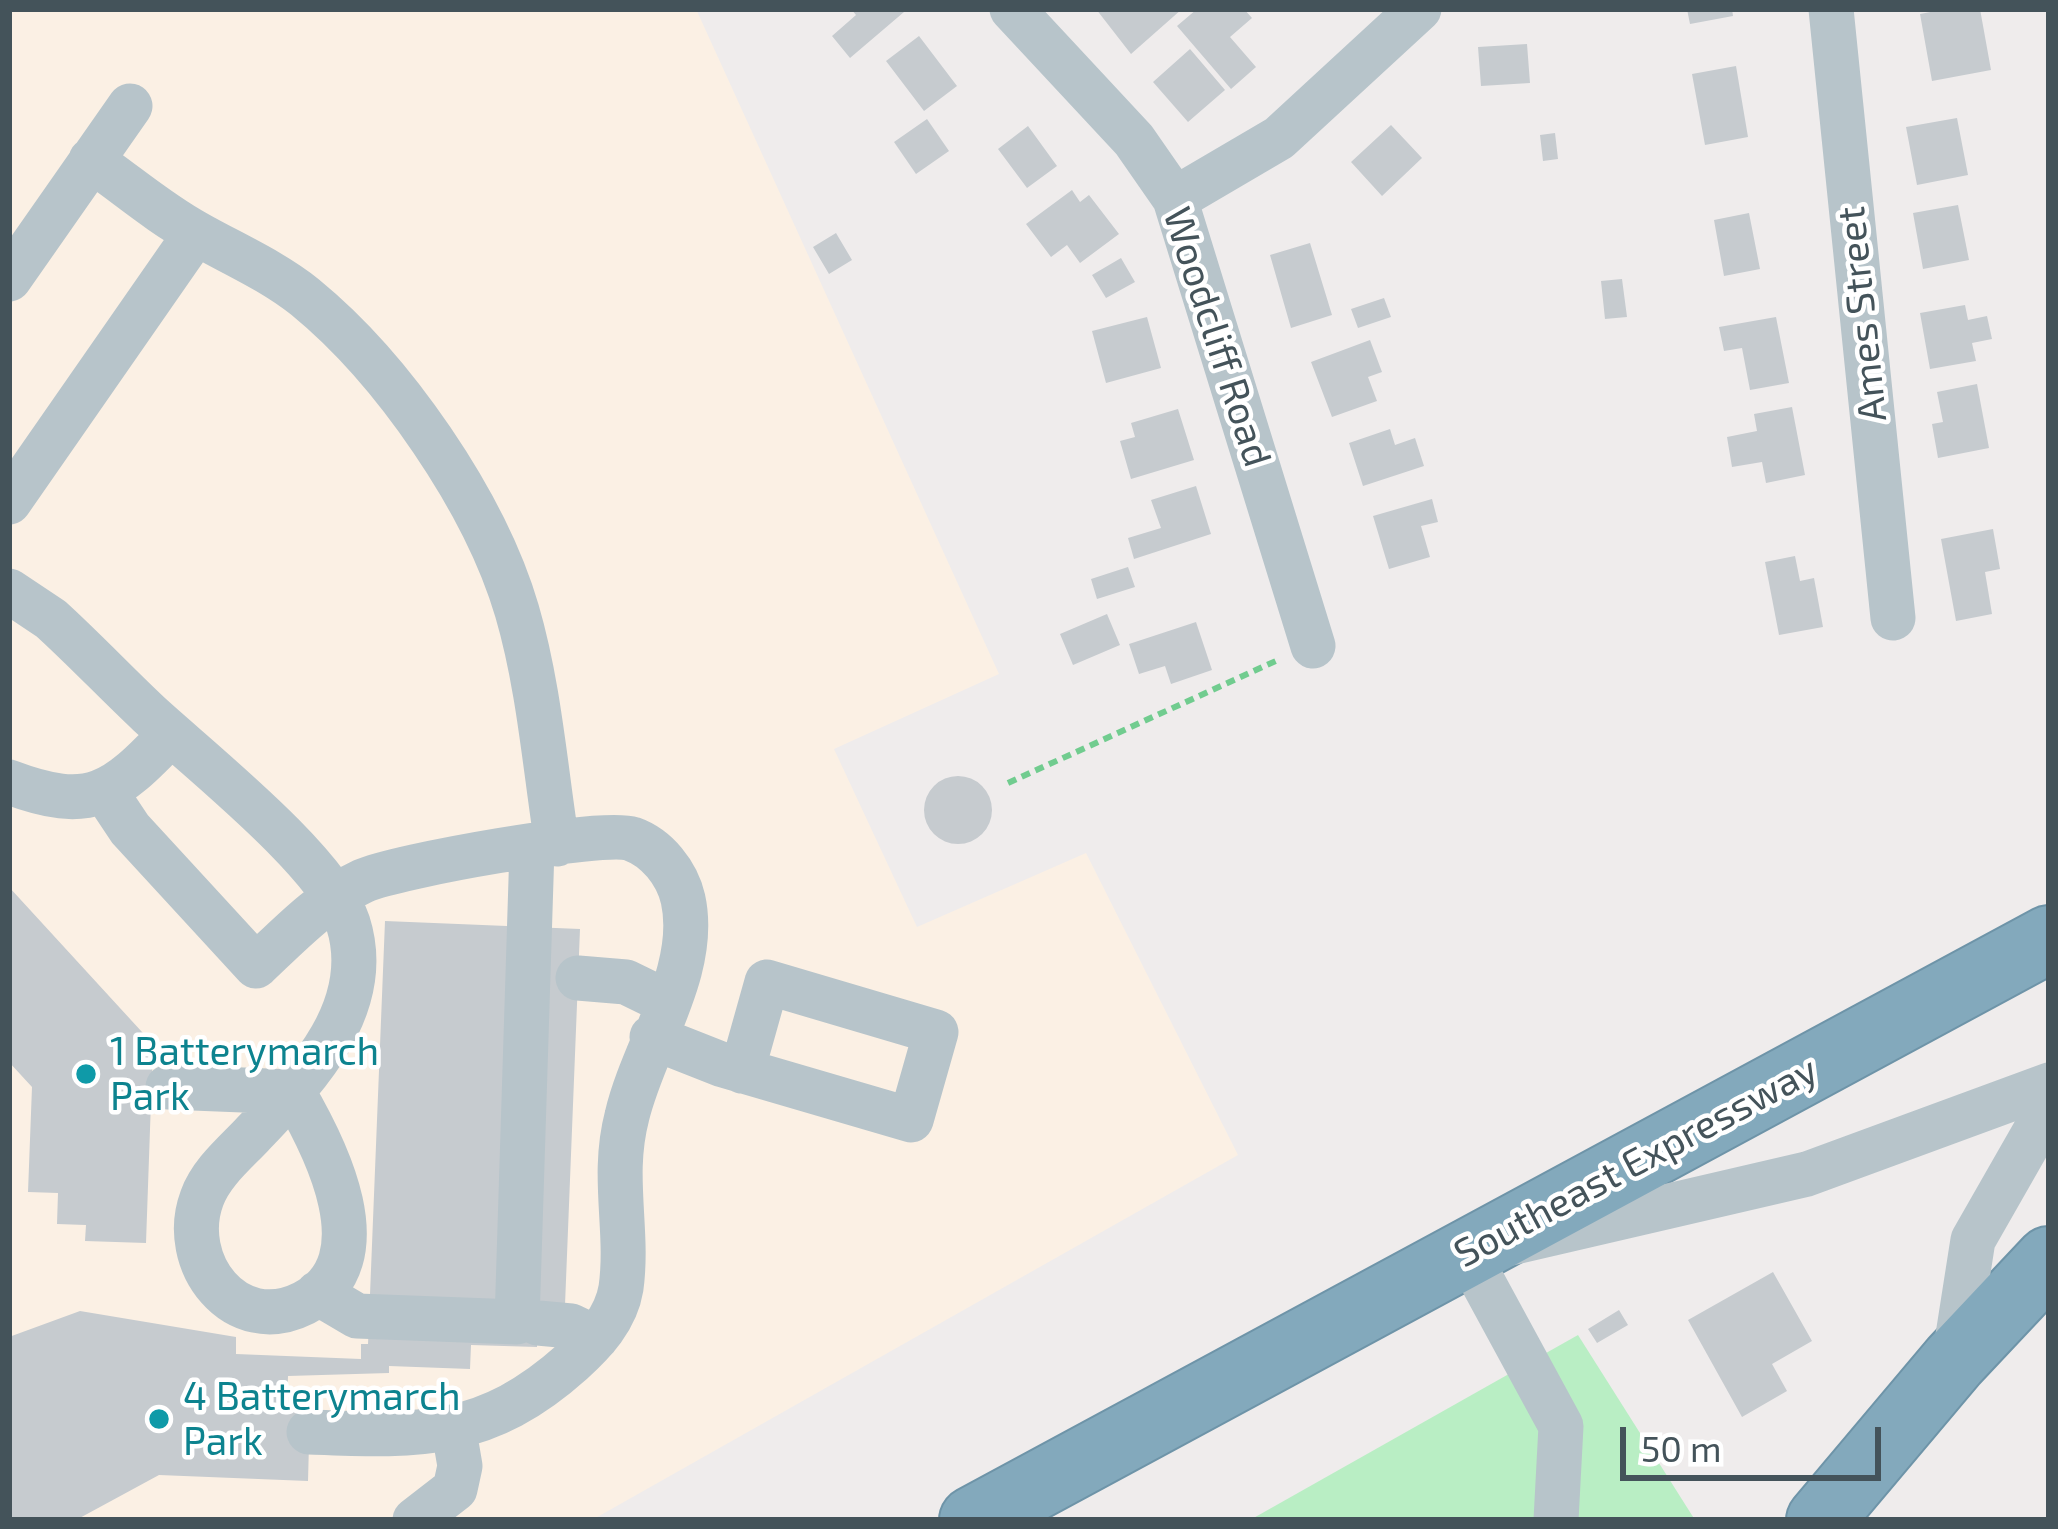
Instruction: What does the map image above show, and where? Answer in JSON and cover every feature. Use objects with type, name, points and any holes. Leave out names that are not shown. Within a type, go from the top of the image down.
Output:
[{"type":"highway","name":"Southeast Expressway","points":[[1222,1385],[2049,939]]},
{"type":"highway","points":[[1820,1520],[1954,1361],[2049,1260]]},
{"type":"highway","points":[[1879,1520],[1954,1361]]},
{"type":"highway","points":[[973,1520],[1222,1385]]},
{"type":"highway","points":[[1042,1520],[1222,1385]]},
{"type":"street","name":"Woodcliff Road","points":[[1012,9],[1134,140],[1175,199],[1313,646]]},
{"type":"street","points":[[1175,199],[1228,173],[1279,138],[1419,9]]},
{"type":"street","name":"Ames Street","points":[[1831,9],[1893,618]]},
{"type":"street","points":[[9,278],[130,106]]},
{"type":"street","points":[[92,160],[196,233],[269,272],[337,326],[407,409],[466,497],[499,560],[522,627],[544,846],[517,1322],[357,1316],[336,1309],[318,1293]]},
{"type":"street","points":[[13,490],[196,233]]},
{"type":"street","points":[[9,591],[51,619],[302,857],[348,923],[352,951],[347,1002],[323,1052],[293,1092],[209,1183],[197,1218],[197,1252],[206,1276],[236,1303],[289,1308],[318,1293],[339,1256],[341,1205],[331,1164],[293,1092]]},
{"type":"street","points":[[9,782],[66,799],[106,793],[171,734]]},
{"type":"street","points":[[106,793],[130,829],[256,966],[334,898],[384,873],[544,846],[630,838],[671,870],[685,904],[686,937],[618,1161],[620,1292],[596,1338],[508,1409],[454,1431],[416,1436],[310,1432]]},
{"type":"street","points":[[578,978],[626,982],[659,1019],[742,1071]]},
{"type":"street","points":[[1556,1520],[1561,1426],[1467,1253],[1807,1174],[2049,1084]]},
{"type":"street","points":[[168,1087],[293,1092]]},
{"type":"street","points":[[1954,1361],[1973,1240],[2049,1108]]},
{"type":"street","points":[[538,1323],[577,1327],[596,1338]]},
{"type":"street","points":[[416,1520],[455,1489],[460,1466],[454,1431]]},
{"type":"path","points":[[1008,783],[1313,646]]},
{"type":"shaded area","points":[[9,9],[696,9],[999,674],[834,749],[917,927],[1086,853],[1238,1155],[592,1520],[9,1520]]},
{"type":"green space","points":[[1578,1335],[1695,1520],[1250,1520]]},
{"type":"building","points":[[851,9],[904,12],[850,58],[832,36],[856,15]]},
{"type":"building","points":[[1096,9],[1182,9],[1131,54]]},
{"type":"building","points":[[1197,9],[1244,9],[1252,18],[1230,37],[1256,67],[1231,89],[1177,26]]},
{"type":"building","points":[[1687,9],[1732,9],[1733,16],[1690,24]]},
{"type":"building","points":[[1980,9],[1991,70],[1932,81],[1920,14]]},
{"type":"building","points":[[919,36],[957,86],[924,111],[886,61]]},
{"type":"building","points":[[1527,44],[1530,83],[1481,86],[1478,47]]},
{"type":"building","points":[[1190,49],[1225,90],[1188,122],[1153,82]]},
{"type":"building","points":[[1736,66],[1748,137],[1705,145],[1692,74]]},
{"type":"building","points":[[1957,118],[1968,175],[1917,185],[1906,127]]},
{"type":"building","points":[[927,119],[949,151],[916,174],[894,142]]},
{"type":"building","points":[[1391,125],[1422,158],[1382,196],[1351,162]]},
{"type":"building","points":[[1028,126],[1057,166],[1027,188],[998,149]]},
{"type":"building","points":[[1555,133],[1558,159],[1543,161],[1540,135]]},
{"type":"building","points":[[1072,190],[1080,202],[1089,195],[1119,234],[1080,263],[1067,245],[1051,257],[1026,224]]},
{"type":"building","points":[[1958,205],[1969,260],[1923,269],[1913,213]]},
{"type":"building","points":[[1749,213],[1760,269],[1724,276],[1714,220]]},
{"type":"building","points":[[836,233],[852,260],[829,274],[813,247]]},
{"type":"building","points":[[1310,243],[1332,315],[1291,328],[1270,255]]},
{"type":"building","points":[[1121,258],[1135,282],[1106,298],[1092,275]]},
{"type":"building","points":[[1622,279],[1627,317],[1605,319],[1601,281]]},
{"type":"building","points":[[1384,298],[1391,317],[1358,328],[1351,309]]},
{"type":"building","points":[[1965,305],[1968,320],[1987,316],[1992,339],[1972,343],[1976,361],[1930,369],[1920,313]]},
{"type":"building","points":[[1147,317],[1161,368],[1106,383],[1092,331]]},
{"type":"building","points":[[1776,317],[1789,383],[1750,390],[1742,348],[1724,351],[1719,327]]},
{"type":"building","points":[[1370,340],[1382,372],[1368,377],[1377,401],[1332,417],[1311,362]]},
{"type":"building","points":[[1977,384],[1989,448],[1938,458],[1932,424],[1943,422],[1937,392]]},
{"type":"building","points":[[1792,407],[1805,475],[1766,483],[1762,462],[1732,467],[1727,437],[1757,431],[1754,414]]},
{"type":"building","points":[[1178,409],[1194,460],[1131,479],[1120,441],[1135,437],[1131,423]]},
{"type":"building","points":[[1390,429],[1395,445],[1415,438],[1424,466],[1363,486],[1349,443]]},
{"type":"building","points":[[1196,486],[1211,534],[1134,559],[1128,538],[1161,528],[1151,500]]},
{"type":"building","points":[[1432,499],[1438,522],[1421,526],[1430,557],[1389,569],[1373,516]]},
{"type":"building","points":[[1993,529],[2000,569],[1985,572],[1992,614],[1956,621],[1941,539]]},
{"type":"building","points":[[1795,556],[1800,581],[1814,578],[1823,627],[1779,635],[1765,562]]},
{"type":"building","points":[[1128,567],[1135,587],[1097,599],[1091,579]]},
{"type":"building","points":[[1107,614],[1120,645],[1073,665],[1060,634]]},
{"type":"building","points":[[1196,622],[1212,670],[1171,684],[1165,666],[1139,674],[1129,644]]},
{"type":"building","points":[[958,776],[982,786],[992,810],[982,834],[958,844],[934,834],[924,810],[934,786]]},
{"type":"building","name":"1 Batterymarch Park","points":[[9,887],[153,1044],[146,1243],[85,1241],[86,1225],[57,1224],[58,1193],[28,1192],[32,1087],[9,1062]]},
{"type":"building","points":[[385,921],[580,929],[565,1305],[538,1304],[537,1347],[471,1345],[470,1369],[389,1366],[389,1373],[288,1376],[287,1406],[310,1407],[308,1481],[159,1475],[76,1520],[9,1520],[9,1337],[80,1311],[236,1337],[236,1354],[361,1359],[361,1344],[368,1344]]},
{"type":"building","points":[[1773,1272],[1812,1341],[1772,1364],[1787,1391],[1742,1417],[1688,1320]]},
{"type":"building","points":[[1619,1310],[1628,1325],[1597,1343],[1588,1329]]},
{"type":"place","name":"1 Batterymarch Park","points":[[86,1074]]},
{"type":"place","name":"4 Batterymarch Park","points":[[159,1419]]}]
